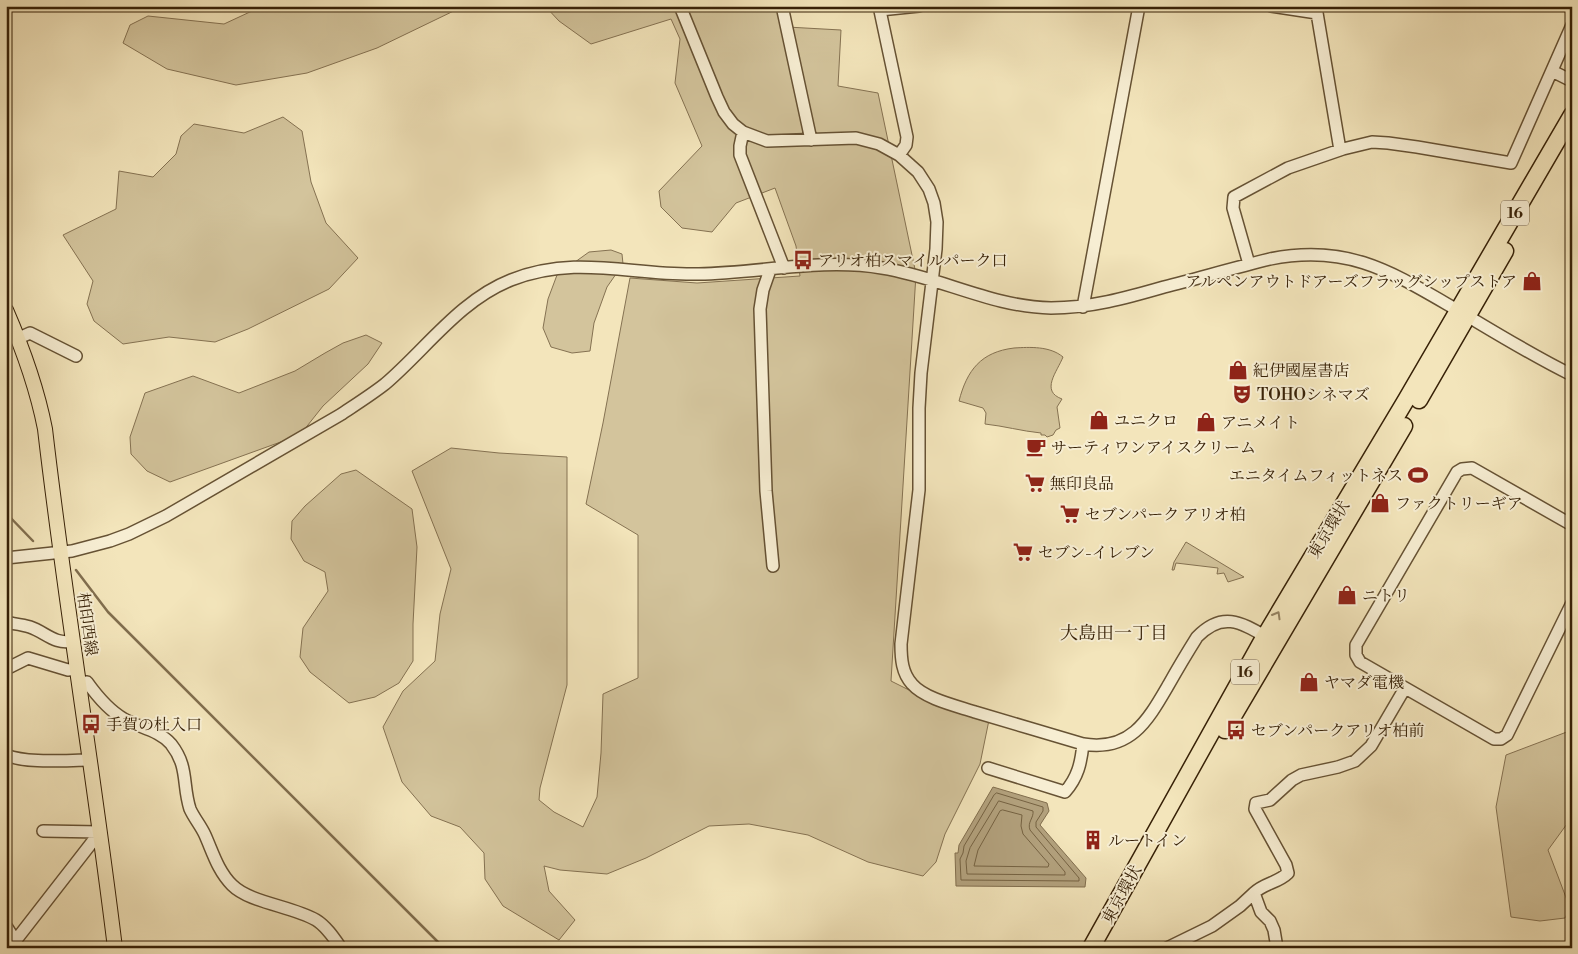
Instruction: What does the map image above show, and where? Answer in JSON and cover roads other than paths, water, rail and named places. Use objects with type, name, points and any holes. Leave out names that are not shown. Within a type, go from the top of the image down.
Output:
[{"type":"highway","name":"東京環状","points":[[1463,314],[1572,114]]},
{"type":"highway","name":"東京環状","points":[[1091,948],[1271,639],[1572,133]]},
{"type":"highway","name":"東京環状","points":[[1100,948],[1271,639]]},
{"type":"main road","name":"柏印西線","points":[[6,310],[35,386],[45,429],[72,641],[115,948]]},
{"type":"street","points":[[680,6],[720,105],[733,124],[743,132],[767,141],[856,138],[879,144],[899,154],[918,172],[929,189],[938,222],[921,373],[919,490],[901,644],[902,666],[913,686],[927,695],[980,713],[1083,744],[1099,745],[1120,742],[1140,728],[1150,716],[1197,638],[1207,627],[1217,622],[1232,620],[1245,624],[1271,639]]},
{"type":"street","points":[[782,6],[811,140]]},
{"type":"street","points":[[899,154],[906,145],[907,137],[879,8],[919,6]]},
{"type":"street","points":[[1083,307],[1139,6]]},
{"type":"street","points":[[1271,6],[1316,13],[1340,150]]},
{"type":"street","points":[[1250,264],[1234,208],[1236,195],[1288,168],[1340,150],[1372,142],[1388,142],[1511,163],[1572,25]]},
{"type":"street","points":[[1552,70],[1572,81]]},
{"type":"street","points":[[743,132],[740,155],[784,268]]},
{"type":"street","points":[[6,558],[61,552],[110,541],[146,527],[340,415],[385,384],[472,302],[509,281],[542,270],[562,267],[586,266],[664,274],[694,274],[770,270],[821,264],[866,265],[886,268],[968,293],[1014,304],[1042,308],[1083,307],[1288,255],[1328,254],[1354,259],[1391,272],[1572,375]]},
{"type":"street","points":[[770,270],[763,290],[760,308],[766,490],[773,566]]},
{"type":"street","points":[[18,338],[30,333],[76,356]]},
{"type":"street","points":[[1572,525],[1472,468],[1462,469],[1457,472],[1356,646],[1356,655],[1360,662],[1494,739],[1504,738],[1572,603]]},
{"type":"street","points":[[7,622],[30,627],[55,640],[72,641]]},
{"type":"street","points":[[6,669],[28,658],[68,670],[76,669]]},
{"type":"street","points":[[79,683],[87,682],[115,713],[135,725],[156,732],[170,743],[184,766],[191,810],[205,834],[222,874],[245,894],[316,920],[341,948]]},
{"type":"street","points":[[1168,948],[1212,926],[1240,906],[1260,887],[1274,883],[1288,873],[1286,865],[1255,808],[1256,803],[1270,800],[1292,780],[1301,775],[1338,767],[1355,761],[1371,746],[1405,688]]},
{"type":"street","points":[[988,768],[1065,792],[1076,776],[1081,764],[1083,744]]},
{"type":"street","points":[[6,755],[31,760],[90,760]]},
{"type":"street","points":[[43,831],[100,832]]},
{"type":"street","points":[[6,926],[18,944],[100,832]]},
{"type":"street","points":[[1254,893],[1261,912],[1270,921],[1274,930],[1276,948]]},
{"type":"water","points":[[993,787],[1047,803],[1049,811],[1040,825],[1086,878],[1085,887],[956,886],[955,853],[958,853],[959,845]]},
{"type":"waterway","points":[[6,513],[33,541]]},
{"type":"waterway","points":[[76,570],[108,612],[444,948]]},
{"type":"place","name":"アリオ柏スマイルパーク口","points":[[803,260]]},
{"type":"place","name":"アルペンアウトドアーズフラッグシップストア","points":[[1532,281]]},
{"type":"place","name":"紀伊國屋書店","points":[[1238,370]]},
{"type":"place","name":"TOHOシネマズ","points":[[1242,394]]},
{"type":"place","name":"ユニクロ","points":[[1099,420]]},
{"type":"place","name":"アニメイト","points":[[1206,422]]},
{"type":"place","name":"サーティワンアイスクリーム","points":[[1036,447]]},
{"type":"place","name":"エニタイムフィットネス","points":[[1418,475]]},
{"type":"place","name":"無印良品","points":[[1035,483]]},
{"type":"place","name":"ファクトリーギア","points":[[1380,503]]},
{"type":"place","name":"セブンパーク アリオ柏","points":[[1070,514]]},
{"type":"place","name":"セブン-イレブン","points":[[1023,552]]},
{"type":"place","name":"ニトリ","points":[[1347,595]]},
{"type":"place","name":"ヤマダ電機","points":[[1309,682]]},
{"type":"place","name":"手賀の杜入口","points":[[91,724]]},
{"type":"place","name":"セブンパークアリオ柏前","points":[[1236,730]]},
{"type":"place","name":"ルートイン","points":[[1093,840]]},
{"type":"district","name":"大島田一丁目","points":[[1114,633]]}]
